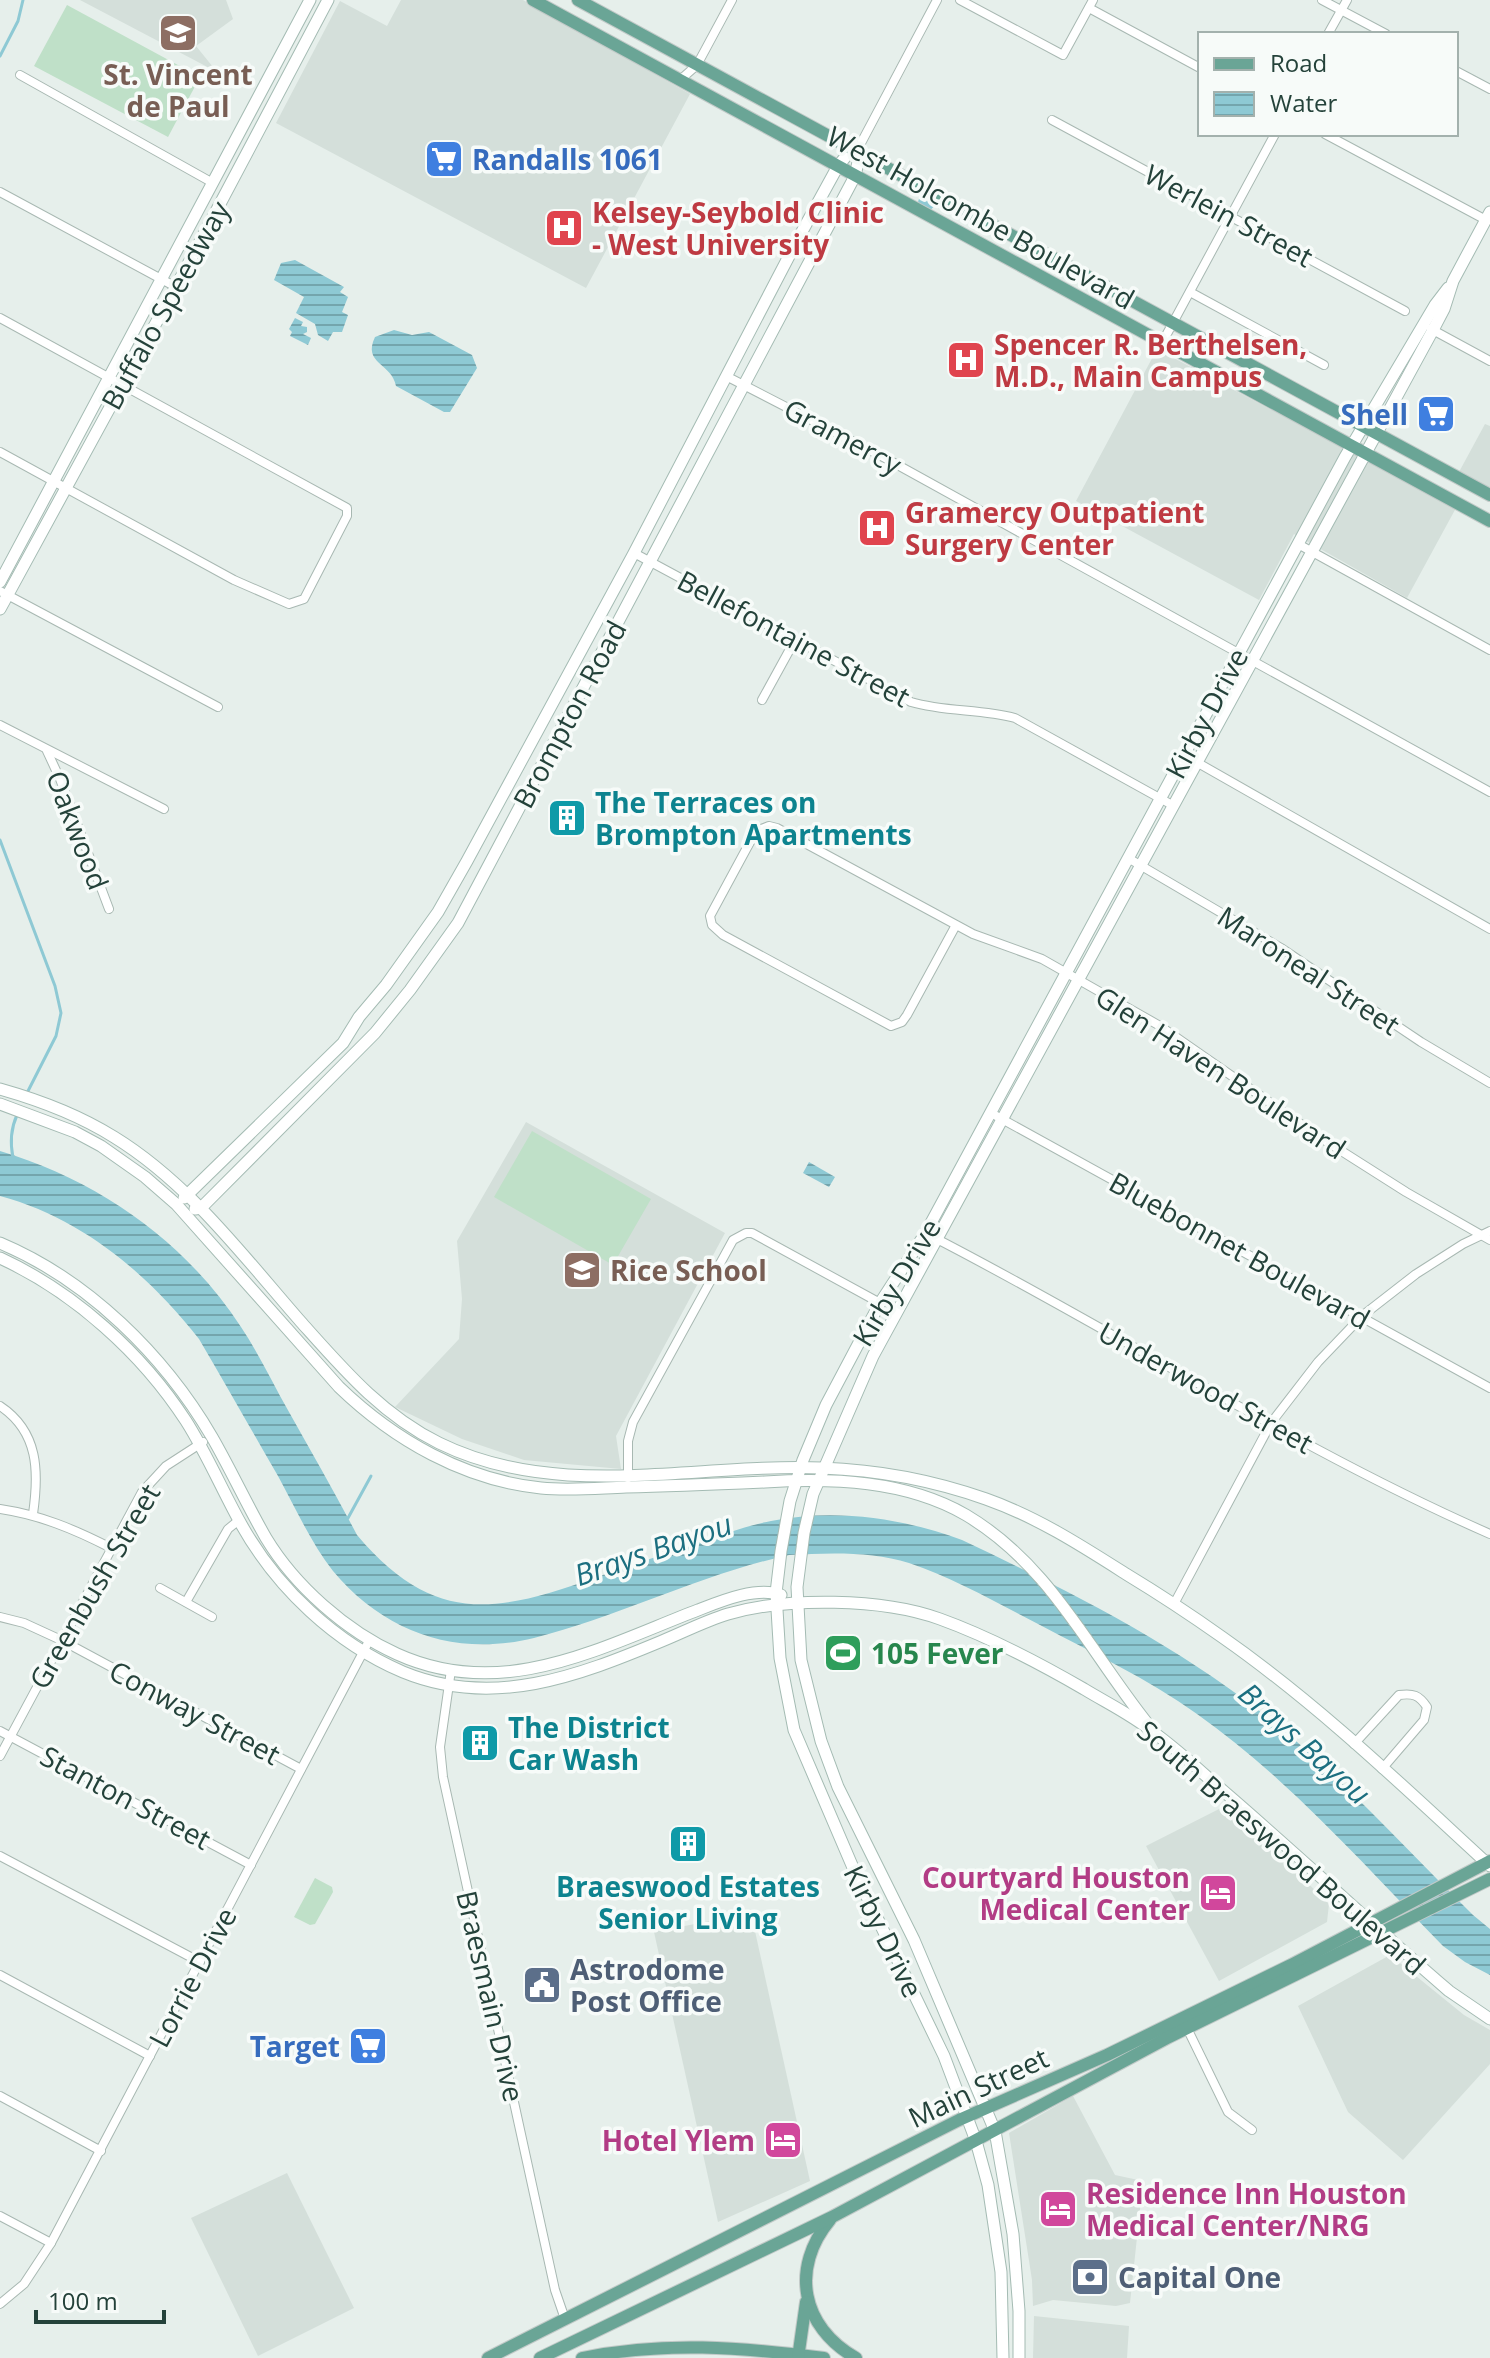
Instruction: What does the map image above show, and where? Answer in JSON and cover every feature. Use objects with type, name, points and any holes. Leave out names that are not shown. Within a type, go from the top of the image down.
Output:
[{"type":"main road","name":"Buffalo Speedway","points":[[0,609],[4,593],[108,377],[310,0]]},
{"type":"main road","name":"Buffalo Speedway","points":[[0,582],[121,385],[328,0]]},
{"type":"main road","name":"West Holcombe Boulevard","points":[[533,0],[1490,521]]},
{"type":"main road","name":"West Holcombe Boulevard","points":[[578,0],[858,149],[1490,495]]},
{"type":"main road","points":[[284,49],[293,66]]},
{"type":"main road","name":"Brompton Road","points":[[185,1194],[343,1043],[438,912],[634,553],[838,166],[858,149]]},
{"type":"main road","name":"Brompton Road","points":[[201,1208],[375,1033],[458,923],[855,176],[858,149]]},
{"type":"main road","name":"Kirby Drive","points":[[1003,2358],[999,2260],[988,2185],[976,2141],[944,2056],[843,1846],[794,1730],[780,1658],[776,1599],[790,1501],[826,1405],[880,1303],[925,1234],[1352,446],[1369,430],[1487,221]]},
{"type":"main road","points":[[772,288],[790,299]]},
{"type":"main road","name":"Kirby Drive","points":[[1019,2358],[1015,2259],[995,2131],[914,1940],[838,1787],[821,1741],[802,1669],[798,1573],[817,1481],[873,1356],[1253,661],[1364,452],[1369,430]]},
{"type":"main road","points":[[539,726],[557,735]]},
{"type":"main road","points":[[359,1017],[375,1033]]},
{"type":"main road","points":[[3,1090],[36,1100],[113,1136],[153,1164],[201,1208],[360,1388],[416,1431],[477,1459],[510,1469],[628,1481]]},
{"type":"main road","points":[[0,1104],[31,1113],[101,1146],[145,1177],[182,1211],[360,1407],[405,1440],[464,1469],[542,1488],[798,1474],[822,1468],[930,1483],[987,1500],[1048,1526],[1174,1604],[1255,1662],[1354,1744],[1489,1864]]},
{"type":"main road","points":[[273,1111],[285,1123]]},
{"type":"main road","points":[[182,1211],[185,1194]]},
{"type":"main road","points":[[182,1211],[201,1208]]},
{"type":"main road","points":[[0,1243],[50,1269],[119,1323],[173,1380],[212,1437],[267,1541],[288,1569],[343,1621],[370,1639],[418,1662],[451,1670],[508,1673],[553,1666],[710,1605],[739,1597],[776,1599]]},
{"type":"main road","points":[[0,1258],[69,1299],[123,1345],[172,1400],[200,1444],[258,1552],[300,1602],[342,1637],[402,1671],[449,1685],[495,1690],[556,1681],[621,1658],[715,1618],[776,1599]]},
{"type":"main road","points":[[873,1356],[888,1318],[887,1308],[880,1303]]},
{"type":"main road","points":[[310,1354],[321,1344]]},
{"type":"main road","points":[[508,1482],[510,1469]]},
{"type":"main road","points":[[798,1474],[817,1481],[862,1483],[920,1495],[962,1513],[994,1533],[1015,1549],[1046,1582],[1113,1680],[1155,1733]]},
{"type":"main road","name":"South Braeswood Boulevard","points":[[776,1599],[900,1609],[936,1617],[1056,1673],[1155,1733],[1371,1923],[1388,1930],[1449,1991],[1490,2019]]},
{"type":"main road","name":"Main Street","points":[[540,2358],[832,2217],[995,2131],[1185,2023],[1371,1923],[1489,1864]]},
{"type":"main road","name":"Main Street","points":[[488,2358],[967,2117],[1185,2023],[1388,1930],[1484,1882]]},
{"type":"main road","points":[[893,1950],[914,1940]]},
{"type":"main road","points":[[798,2356],[807,2295],[809,2253],[817,2236],[832,2217]]},
{"type":"main road","points":[[999,2260],[1015,2259]]},
{"type":"main road","points":[[807,2295],[819,2328],[856,2358]]},
{"type":"main road","points":[[565,2319],[577,2341]]},
{"type":"main road","points":[[582,2358],[666,2346],[722,2346],[824,2358]]},
{"type":"street","points":[[680,80],[697,65],[732,0]]},
{"type":"street","name":"Brompton Road","points":[[858,149],[937,0]]},
{"type":"street","points":[[960,0],[1063,55],[1091,4],[1198,67]]},
{"type":"street","points":[[1322,0],[1382,32]]},
{"type":"street","points":[[1329,32],[1347,0]]},
{"type":"street","points":[[1458,72],[1490,89]]},
{"type":"street","points":[[20,75],[213,183]]},
{"type":"street","name":"Werlein Street","points":[[1052,120],[1405,311]]},
{"type":"street","points":[[1162,343],[1274,136]]},
{"type":"street","points":[[1329,136],[1487,221]]},
{"type":"street","points":[[0,192],[176,287]]},
{"type":"street","points":[[1190,292],[1324,365]]},
{"type":"street","points":[[0,318],[347,508],[347,516],[304,599],[289,604],[234,580],[0,452]]},
{"type":"street","points":[[1428,327],[1490,361]]},
{"type":"street","name":"Gramercy","points":[[726,376],[958,498],[1490,792]]},
{"type":"street","points":[[1298,544],[1490,650]]},
{"type":"street","name":"Bellefontaine Street","points":[[634,553],[911,702],[1015,718],[1174,806]]},
{"type":"street","points":[[4,593],[218,707]]},
{"type":"street","points":[[762,700],[795,640]]},
{"type":"street","points":[[0,725],[164,809]]},
{"type":"street","name":"Oakwood","points":[[47,750],[109,909]]},
{"type":"street","points":[[1184,755],[1490,929]]},
{"type":"street","name":"Glen Haven Boulevard","points":[[956,925],[902,1022],[885,1025],[719,932],[712,925],[710,916],[756,831],[769,826],[777,828],[956,925],[993,943],[1042,959],[1160,1026],[1321,1138],[1490,1240]]},
{"type":"street","name":"Maroneal Street","points":[[1128,858],[1281,948],[1421,1042],[1490,1083]]},
{"type":"street","name":"Bluebonnet Boulevard","points":[[991,1113],[1490,1388]]},
{"type":"street","points":[[1174,1604],[1271,1423],[1318,1362],[1362,1316],[1416,1274],[1490,1231]]},
{"type":"street","points":[[628,1481],[628,1441],[633,1422],[733,1240],[740,1235],[752,1233],[880,1303]]},
{"type":"street","name":"Underwood Street","points":[[925,1234],[1271,1423],[1451,1517],[1490,1534]]},
{"type":"street","points":[[0,1406],[18,1421],[29,1437],[34,1452],[38,1481],[33,1514]]},
{"type":"street","name":"Greenbush Street","points":[[0,1756],[142,1492],[166,1466],[212,1437]]},
{"type":"street","points":[[0,1509],[33,1514],[77,1530],[111,1548]]},
{"type":"street","points":[[186,1602],[228,1529],[239,1520]]},
{"type":"street","points":[[160,1588],[212,1617]]},
{"type":"street","name":"Conway Street","points":[[0,1617],[24,1623],[61,1640],[301,1769]]},
{"type":"street","name":"Lorrie Drive","points":[[0,2304],[24,2284],[51,2243],[370,1639]]},
{"type":"street","name":"Braesmain Drive","points":[[451,1670],[440,1747],[443,1777],[555,2290],[565,2319]]},
{"type":"street","points":[[1354,1744],[1399,1695],[1412,1694],[1421,1698],[1427,1707],[1424,1720],[1382,1769]]},
{"type":"street","name":"Stanton Street","points":[[0,1731],[251,1865]]},
{"type":"street","points":[[0,1856],[200,1962]]},
{"type":"street","points":[[0,1975],[150,2056]]},
{"type":"street","points":[[1185,2023],[1228,2112],[1252,2130]]},
{"type":"street","points":[[0,2096],[101,2151]]},
{"type":"street","points":[[0,2216],[51,2243]]},
{"type":"shaded area","name":"St. Vincent de Paul","points":[[80,0],[226,0],[233,19],[196,46],[217,72]]},
{"type":"shaded area","points":[[401,0],[523,0],[690,94],[586,288],[276,123],[340,1],[387,26]]},
{"type":"shaded area","points":[[1157,349],[1456,508],[1407,598],[1294,534],[1259,600],[1076,501]]},
{"type":"shaded area","points":[[1485,424],[1490,426],[1490,489],[1459,472]]},
{"type":"shaded area","name":"Rice School","points":[[526,1122],[725,1233],[616,1436],[621,1469],[524,1460],[462,1439],[395,1407],[459,1339],[462,1299],[457,1241]]},
{"type":"shaded area","points":[[1221,1808],[1278,1854],[1329,1904],[1327,1922],[1219,1981],[1146,1846]]},
{"type":"shaded area","points":[[751,1913],[810,2181],[718,2222],[654,1932]]},
{"type":"shaded area","points":[[1390,1955],[1464,2015],[1490,2030],[1490,2064],[1403,2160],[1348,2112],[1298,2006]]},
{"type":"shaded area","points":[[1073,2096],[1115,2175],[1143,2181],[1130,2303],[1116,2306],[1053,2300],[1033,2306],[1032,2280],[1009,2133]]},
{"type":"shaded area","points":[[287,2173],[354,2308],[258,2356],[191,2218]]},
{"type":"shaded area","points":[[1034,2316],[1129,2326],[1127,2358],[1033,2358]]},
{"type":"green space","points":[[67,5],[200,77],[168,137],[34,66]]},
{"type":"green space","points":[[532,1131],[651,1199],[613,1265],[494,1197]]},
{"type":"green space","points":[[315,1878],[332,1887],[333,1892],[315,1924],[310,1925],[294,1917]]},
{"type":"water","points":[[295,260],[344,287],[340,292],[348,297],[342,312],[348,315],[342,332],[333,332],[328,341],[318,335],[315,324],[296,313],[304,297],[274,280],[281,263]]},
{"type":"water","points":[[295,318],[303,322],[301,326],[307,327],[307,332],[303,334],[311,338],[308,345],[290,336],[292,332],[289,329]]},
{"type":"water","points":[[394,330],[412,335],[429,332],[472,355],[477,368],[450,412],[444,412],[396,386],[389,372],[375,358],[372,346],[375,337]]},
{"type":"water","points":[[0,1151],[71,1179],[105,1197],[166,1241],[193,1267],[248,1337],[357,1535],[385,1564],[412,1585],[439,1598],[467,1604],[496,1604],[527,1599],[747,1527],[819,1515],[892,1521],[962,1540],[1141,1632],[1226,1686],[1266,1716],[1326,1768],[1490,1929],[1490,1975],[1443,1946],[1295,1795],[1197,1714],[1100,1656],[975,1591],[909,1563],[865,1555],[789,1555],[725,1573],[566,1629],[505,1643],[450,1641],[424,1635],[399,1624],[353,1592],[325,1560],[199,1339],[179,1315],[135,1271],[86,1234],[59,1218],[0,1196]]},
{"type":"water","points":[[809,1162],[835,1177],[829,1187],[803,1173]]},
{"type":"waterway","points":[[0,56],[18,21],[23,0]]},
{"type":"waterway","points":[[0,840],[55,986],[61,1013],[56,1036],[27,1093]]},
{"type":"waterway","points":[[13,1158],[13,1125],[17,1115]]},
{"type":"waterway","points":[[348,1518],[371,1476]]},
{"type":"place","name":"St. Vincent de Paul","points":[[178,33]]},
{"type":"place","name":"Randalls 1061","points":[[444,159]]},
{"type":"place","name":"Kelsey-Seybold Clinic - West University","points":[[564,228]]},
{"type":"place","name":"Spencer R. Berthelsen, M.D., Main Campus","points":[[966,360]]},
{"type":"place","name":"Shell","points":[[1436,414]]},
{"type":"place","name":"Gramercy Outpatient Surgery Center","points":[[877,528]]},
{"type":"place","name":"The Terraces on Brompton Apartments","points":[[567,818]]},
{"type":"place","name":"Rice School","points":[[582,1270]]},
{"type":"place","name":"105 Fever","points":[[843,1653]]},
{"type":"place","name":"The District Car Wash","points":[[480,1743]]},
{"type":"place","name":"Braeswood Estates Senior Living","points":[[688,1844]]},
{"type":"place","name":"Courtyard Houston Medical Center","points":[[1218,1893]]},
{"type":"place","name":"Astrodome Post Office","points":[[542,1985]]},
{"type":"place","name":"Target","points":[[368,2046]]},
{"type":"place","name":"Hotel Ylem","points":[[783,2140]]},
{"type":"place","name":"Residence Inn Houston Medical Center/NRG","points":[[1058,2209]]},
{"type":"place","name":"Capital One","points":[[1090,2277]]},
{"type":"water label","name":"Brays Bayou","points":[[653,1549]]},
{"type":"water label","name":"Brays Bayou","points":[[1305,1743]]}]
